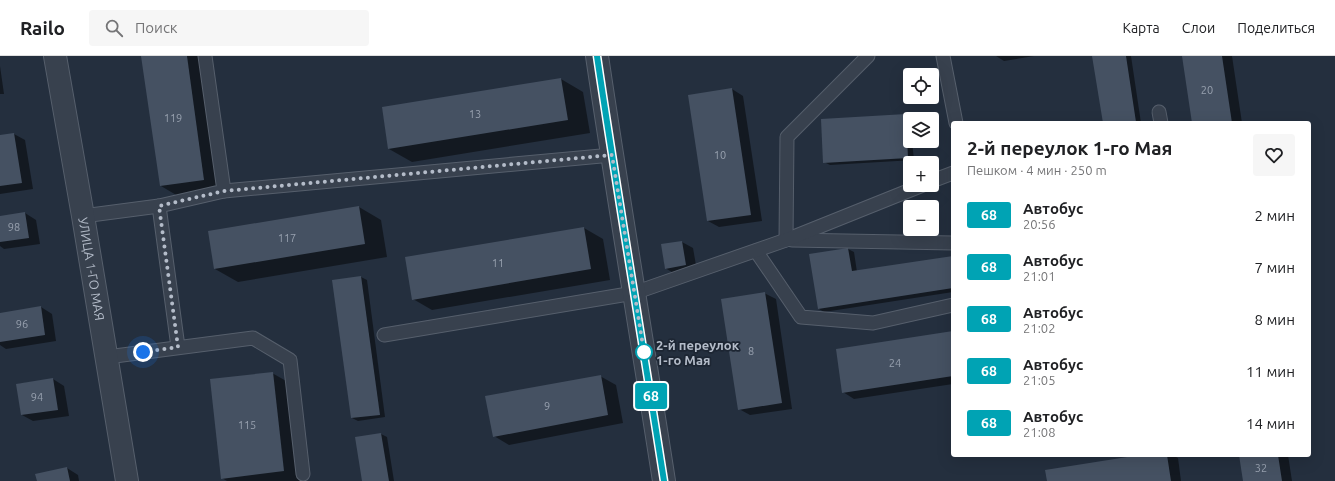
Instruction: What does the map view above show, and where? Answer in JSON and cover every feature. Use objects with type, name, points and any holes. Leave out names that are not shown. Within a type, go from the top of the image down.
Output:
[{"type":"street","name":"УЛИЦА 1-ГО МАЯ","points":[[55,56],[127,481]]},
{"type":"street","points":[[597,56],[664,481]]},
{"type":"lane","points":[[204,56],[224,191]]},
{"type":"lane","points":[[786,240],[786,137],[868,56]]},
{"type":"lane","points":[[943,56],[956,121]]},
{"type":"lane","points":[[83,216],[159,206],[224,191],[612,155]]},
{"type":"lane","points":[[939,178],[951,174]]},
{"type":"lane","points":[[384,336],[634,293],[786,240],[906,192]]},
{"type":"lane","points":[[159,206],[178,347]]},
{"type":"lane","points":[[786,240],[951,243]]},
{"type":"lane","points":[[756,251],[801,317],[873,323],[951,305]]},
{"type":"lane","points":[[107,357],[254,338],[290,360],[303,474]]},
{"type":"building","points":[[141,56],[187,56],[204,180],[160,186]]},
{"type":"building","points":[[1092,56],[1126,56],[1136,121],[1103,121]]},
{"type":"building","points":[[1182,56],[1222,56],[1232,121],[1192,121]]},
{"type":"building","points":[[561,78],[568,120],[388,149],[382,107]]},
{"type":"building","points":[[732,88],[751,215],[707,221],[688,95]]},
{"type":"building","points":[[903,114],[903,148],[908,148],[908,156],[903,156],[903,158],[823,163],[821,119]]},
{"type":"building","points":[[14,133],[22,183],[0,186],[0,135]]},
{"type":"building","points":[[359,206],[365,244],[214,269],[208,231]]},
{"type":"building","points":[[25,212],[29,238],[0,242],[0,216]]},
{"type":"building","points":[[584,227],[591,269],[412,300],[405,257]]},
{"type":"building","points":[[682,241],[686,265],[665,269],[661,244]]},
{"type":"building","points":[[848,248],[852,271],[951,256],[951,288],[818,309],[809,254]]},
{"type":"building","points":[[361,276],[380,415],[351,418],[332,280]]},
{"type":"building","points":[[765,292],[782,403],[738,410],[721,299]]},
{"type":"building","points":[[41,306],[45,335],[0,342],[0,313]]},
{"type":"building","points":[[951,331],[951,376],[842,393],[836,349]]},
{"type":"building","points":[[273,372],[284,471],[221,479],[210,379]]},
{"type":"building","points":[[601,375],[608,415],[493,437],[485,396]]},
{"type":"building","points":[[53,378],[58,410],[21,415],[16,384]]},
{"type":"building","points":[[381,433],[389,481],[362,481],[355,437]]},
{"type":"building","points":[[1127,457],[1167,457],[1171,481],[1047,481],[1045,470]]},
{"type":"building","points":[[1239,457],[1278,457],[1282,481],[1243,481]]},
{"type":"building","points":[[67,467],[70,481],[37,481],[35,474]]},
{"type":"bus line","name":"68","points":[[597,56],[664,481]]},
{"type":"place","name":"2-й переулок 1-го Мая","points":[[644,352]]},
{"type":"route","points":[[143,352],[178,347],[159,206],[224,191],[612,155],[644,352]]}]
